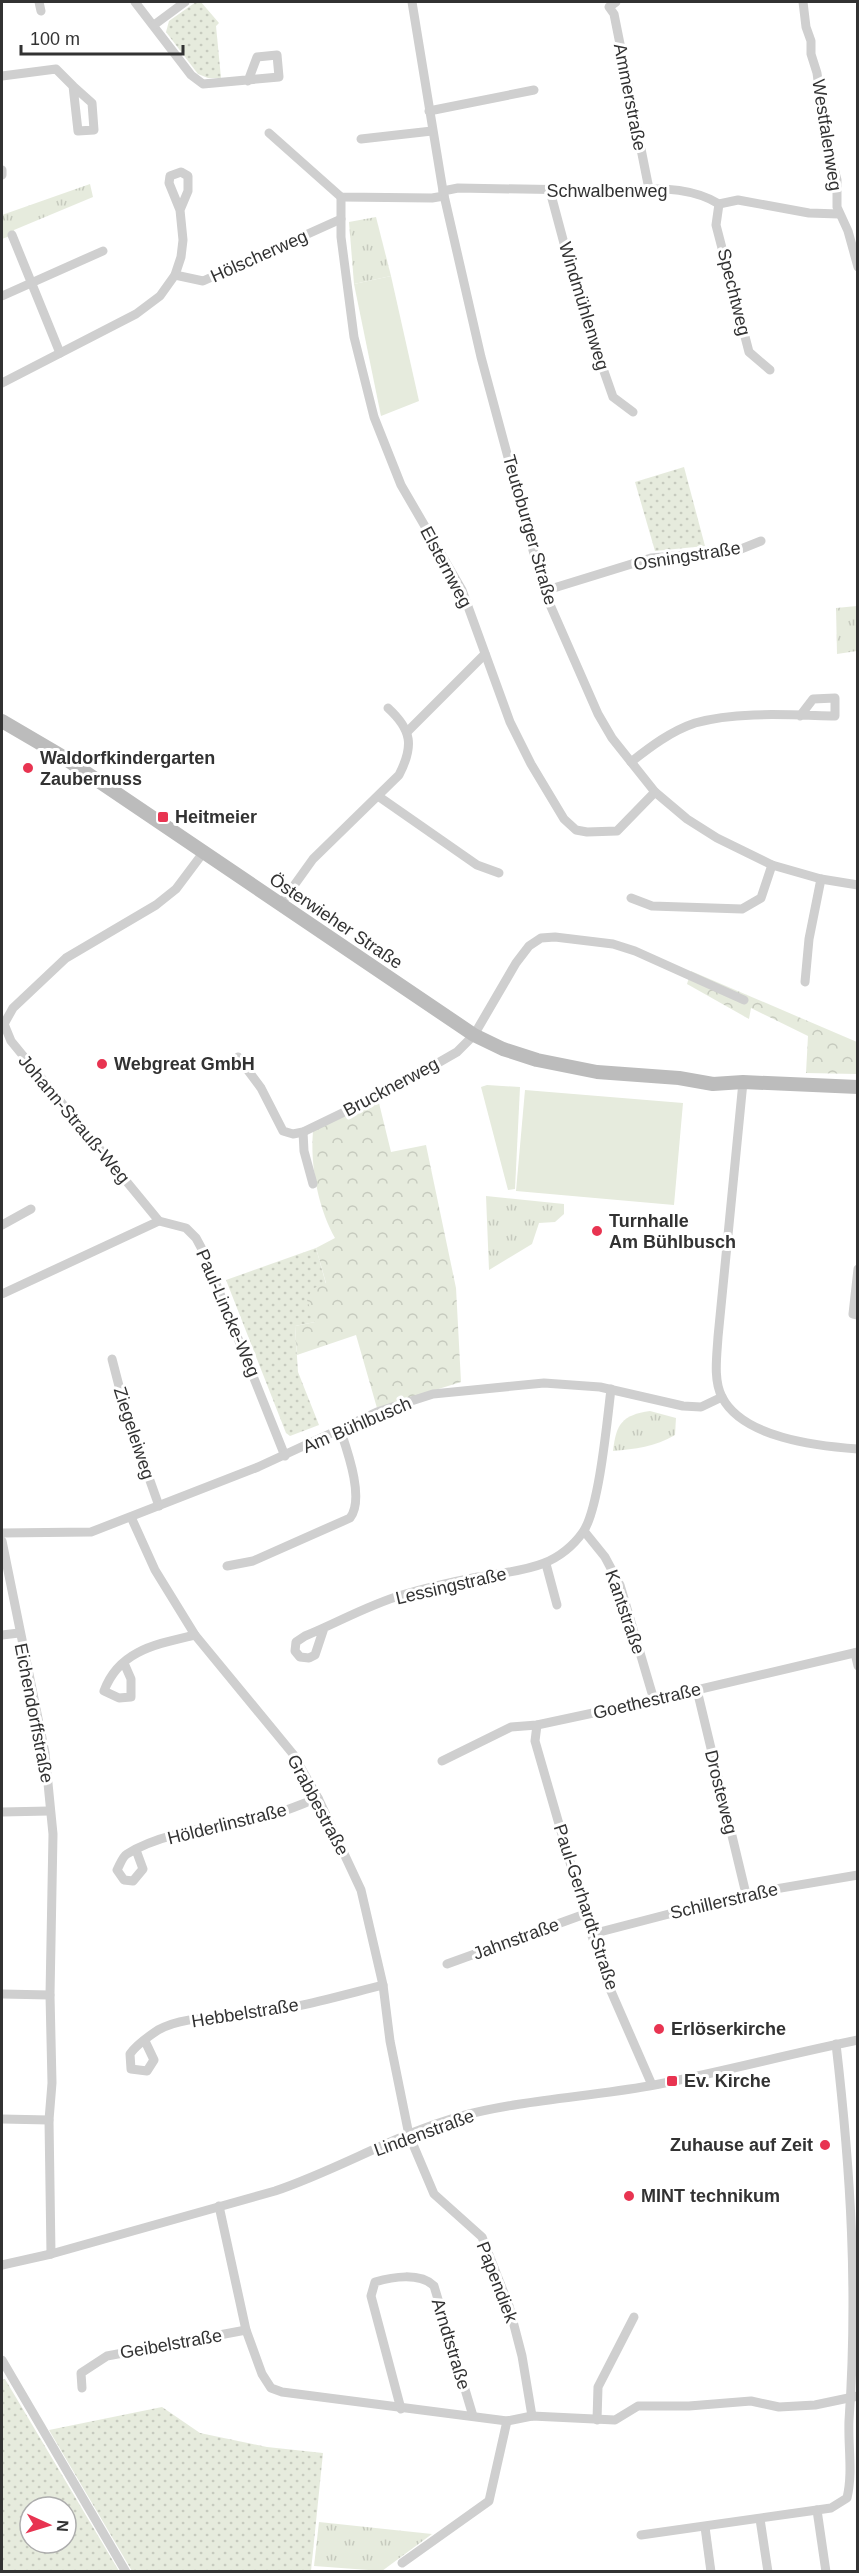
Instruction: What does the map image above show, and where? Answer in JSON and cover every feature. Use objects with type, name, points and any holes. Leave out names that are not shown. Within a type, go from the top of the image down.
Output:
[{"type":"street","points":[[135,2],[197,81],[203,84],[248,81]]},
{"type":"street","points":[[154,25],[185,2]]},
{"type":"street","name":"Teutoburger Straße","points":[[412,2],[443,194],[481,357],[544,591],[598,714],[655,792],[687,819],[717,838],[772,865],[821,879],[858,885]]},
{"type":"street","name":"Westfalenweg","points":[[803,2],[823,118],[829,136],[839,214],[849,231],[858,267]]},
{"type":"street","name":"Ammerstraße","points":[[610,3],[649,189]]},
{"type":"street","points":[[2,76],[56,69],[92,103],[94,130],[78,131],[73,86]]},
{"type":"street","points":[[429,111],[534,90]]},
{"type":"street","points":[[361,139],[432,131]]},
{"type":"street","points":[[269,133],[340,197]]},
{"type":"street","name":"Schwalbenweg","points":[[340,197],[432,198],[458,188],[550,191],[649,189],[704,195],[719,204],[738,200],[809,213],[839,214]]},
{"type":"street","name":"Windmühlenweg","points":[[550,191],[580,303],[613,397],[633,412]]},
{"type":"street","name":"Elsternweg","points":[[340,197],[346,285],[354,337],[374,417],[401,485],[462,590],[510,722],[531,764],[564,819],[576,830],[617,831],[655,792]]},
{"type":"street","name":"Spechtweg","points":[[719,204],[716,225],[749,352],[770,370]]},
{"type":"street","points":[[2,383],[136,314],[160,296],[175,275],[181,257],[183,240],[180,210]]},
{"type":"street","name":"Hölscherweg","points":[[175,275],[203,281],[341,219]]},
{"type":"street","points":[[12,235],[60,352]]},
{"type":"street","points":[[2,296],[103,250]]},
{"type":"street","name":"Osningstraße","points":[[544,591],[651,558],[736,551],[761,541]]},
{"type":"street","points":[[407,732],[485,654]]},
{"type":"street","points":[[280,905],[313,859],[399,775],[407,760],[409,748],[407,732],[399,718],[388,708]]},
{"type":"street","points":[[631,762],[649,747],[694,724],[726,717],[800,716]]},
{"type":"street","name":"Österwieher Straße","points":[[2,721],[60,755],[474,1035],[503,1049],[556,1065],[618,1075],[679,1078],[713,1076],[742,1082],[858,1087]]},
{"type":"street","points":[[378,796],[477,865],[499,873]]},
{"type":"street","name":"Johann-Strauß-Weg","points":[[159,1221],[10,1041],[4,1024],[13,1008],[66,958],[156,905],[176,889],[203,853]]},
{"type":"street","points":[[630,898],[652,906],[742,909],[761,898],[772,865]]},
{"type":"street","points":[[805,982],[809,939],[821,879]]},
{"type":"street","points":[[474,1035],[516,963],[529,946],[540,938],[555,937],[624,948],[744,1000]]},
{"type":"street","name":"Brucknerweg","points":[[303,1132],[396,1087],[458,1052],[474,1035]]},
{"type":"street","points":[[238,1057],[261,1088],[283,1131],[293,1134],[303,1132],[303,1151],[313,1184]]},
{"type":"street","points":[[742,1082],[718,1337],[717,1378],[722,1397],[736,1414],[753,1427],[786,1438],[858,1449]]},
{"type":"street","points":[[2,1225],[31,1209]]},
{"type":"street","points":[[2,1294],[159,1221]]},
{"type":"street","name":"Paul-Lincke-Weg","points":[[159,1221],[186,1228],[196,1238],[203,1251],[285,1456]]},
{"type":"street","points":[[858,1269],[853,1314],[858,1315]]},
{"type":"street","name":"Ziegeleiweg","points":[[112,1359],[126,1413],[159,1506]]},
{"type":"street","name":"Am Bühlbusch","points":[[2,1533],[91,1532],[285,1456],[388,1408],[442,1393],[544,1383],[611,1389],[683,1406],[701,1407],[722,1397]]},
{"type":"street","name":"Lessingstraße","points":[[324,1628],[400,1595],[447,1583],[546,1564],[566,1553],[584,1531],[594,1505],[611,1389]]},
{"type":"street","points":[[227,1566],[253,1561],[350,1518],[354,1512],[355,1487],[351,1462],[340,1429]]},
{"type":"street","name":"Grabbestraße","points":[[131,1517],[155,1570],[195,1635],[293,1754],[318,1798],[361,1890],[383,1985],[390,2041],[410,2134]]},
{"type":"street","name":"Kantstraße","points":[[584,1531],[605,1557],[620,1585],[654,1701]]},
{"type":"street","name":"Eichendorffstraße","points":[[2,1541],[45,1753],[53,1834],[50,1995],[52,2084],[49,2120],[51,2254]]},
{"type":"street","points":[[546,1564],[557,1605]]},
{"type":"street","points":[[2,1635],[19,1633]]},
{"type":"street","points":[[124,1663],[133,1653],[154,1645],[195,1635]]},
{"type":"street","points":[[856,1653],[858,1666]]},
{"type":"street","name":"Goethestraße","points":[[442,1761],[511,1727],[537,1725],[654,1701],[856,1653]]},
{"type":"street","name":"Drosteweg","points":[[697,1690],[746,1894]]},
{"type":"street","name":"Paul-Gerhardt-Straße","points":[[537,1725],[535,1741],[585,1914],[607,1982],[652,2085]]},
{"type":"street","name":"Hölderlinstraße","points":[[136,1850],[165,1838],[276,1814],[318,1798]]},
{"type":"street","points":[[2,1812],[49,1811]]},
{"type":"street","name":"Schillerstraße","points":[[592,1934],[746,1894],[858,1875]]},
{"type":"street","name":"Jahnstraße","points":[[447,1964],[585,1914]]},
{"type":"street","name":"Hebbelstraße","points":[[145,2041],[159,2030],[186,2022],[247,2016],[383,1985]]},
{"type":"street","points":[[2,1994],[50,1995]]},
{"type":"street","name":"Lindenstraße","points":[[2,2265],[51,2254],[310,2179],[410,2134],[460,2117],[497,2108],[652,2085],[858,2040]]},
{"type":"street","points":[[641,2535],[831,2508],[847,2498],[851,2482],[849,2431],[854,2396],[854,2254],[848,2152],[836,2044]]},
{"type":"street","points":[[2,2119],[49,2120]]},
{"type":"street","name":"Papendiek","points":[[410,2134],[434,2194],[482,2237],[509,2306],[522,2356],[532,2416]]},
{"type":"street","name":"Geibelstraße","points":[[219,2206],[246,2331],[262,2374],[272,2388]]},
{"type":"street","name":"Arndtstraße","points":[[401,2409],[371,2296],[375,2282],[393,2276],[428,2280],[434,2286],[473,2416]]},
{"type":"street","points":[[597,2420],[598,2387],[634,2317]]},
{"type":"street","name":"Geibelstraße","points":[[82,2388],[81,2373],[106,2356],[246,2331]]},
{"type":"street","points":[[2,2360],[126,2571]]},
{"type":"street","name":"Arndtstraße","points":[[272,2388],[282,2392],[401,2409],[507,2421],[532,2416],[615,2420],[638,2406],[689,2406],[751,2401],[779,2407],[815,2405],[854,2396]]},
{"type":"street","points":[[402,2563],[489,2501],[507,2421]]},
{"type":"street","points":[[817,2510],[826,2571]]},
{"type":"street","points":[[760,2519],[768,2571]]},
{"type":"street","points":[[705,2527],[711,2571]]},
{"type":"green space","points":[[196,2],[201,2],[219,23],[216,26],[221,78],[208,78],[198,74],[166,32],[169,21]]},
{"type":"green space","points":[[90,184],[93,197],[14,230],[15,234],[2,239],[2,215]]},
{"type":"green space","points":[[376,217],[391,276],[354,284],[349,222]]},
{"type":"green space","points":[[391,276],[419,401],[381,416],[354,284]]},
{"type":"green space","points":[[684,467],[705,546],[655,551],[635,482]]},
{"type":"green space","points":[[857,606],[857,651],[837,654],[836,608]]},
{"type":"green space","points":[[691,971],[857,1042],[857,1074],[806,1073],[808,1036],[751,1008],[749,1019],[687,984]]},
{"type":"green space","points":[[487,1085],[520,1087],[515,1189],[508,1190],[481,1087]]},
{"type":"green space","points":[[525,1090],[683,1103],[674,1205],[516,1191]]},
{"type":"green space","points":[[378,1099],[391,1152],[426,1145],[456,1288],[461,1382],[377,1408],[356,1335],[297,1355],[295,1326],[315,1322],[307,1300],[312,1289],[326,1283],[316,1248],[335,1238],[324,1213],[314,1172],[313,1131]]},
{"type":"green space","points":[[486,1196],[564,1204],[564,1214],[555,1222],[539,1223],[532,1244],[489,1270]]},
{"type":"green space","points":[[316,1248],[326,1284],[315,1322],[295,1326],[298,1372],[319,1425],[290,1436],[286,1433],[226,1280]]},
{"type":"green space","points":[[650,1411],[676,1418],[675,1435],[652,1445],[613,1451],[616,1434],[622,1422],[633,1415]]},
{"type":"green space","points":[[5,2379],[74,2495],[18,2495],[18,2555],[78,2555],[78,2502],[119,2571],[2,2571],[2,2380]]},
{"type":"green space","points":[[162,2407],[200,2433],[267,2447],[323,2453],[311,2571],[132,2571],[49,2430]]},
{"type":"green space","points":[[319,2522],[432,2534],[382,2571],[314,2566]]},
{"type":"place","name":"Waldorfkindergarten Zaubernuss","points":[[28,768]]},
{"type":"place","name":"Heitmeier","points":[[163,817]]},
{"type":"place","name":"Webgreat GmbH","points":[[102,1064]]},
{"type":"place","name":"Turnhalle Am Bühlbusch","points":[[597,1231]]},
{"type":"place","name":"Erlöserkirche","points":[[659,2029]]},
{"type":"place","name":"Ev. Kirche","points":[[672,2081]]},
{"type":"place","name":"Zuhause auf Zeit","points":[[825,2145]]},
{"type":"place","name":"MINT technikum","points":[[629,2196]]}]
